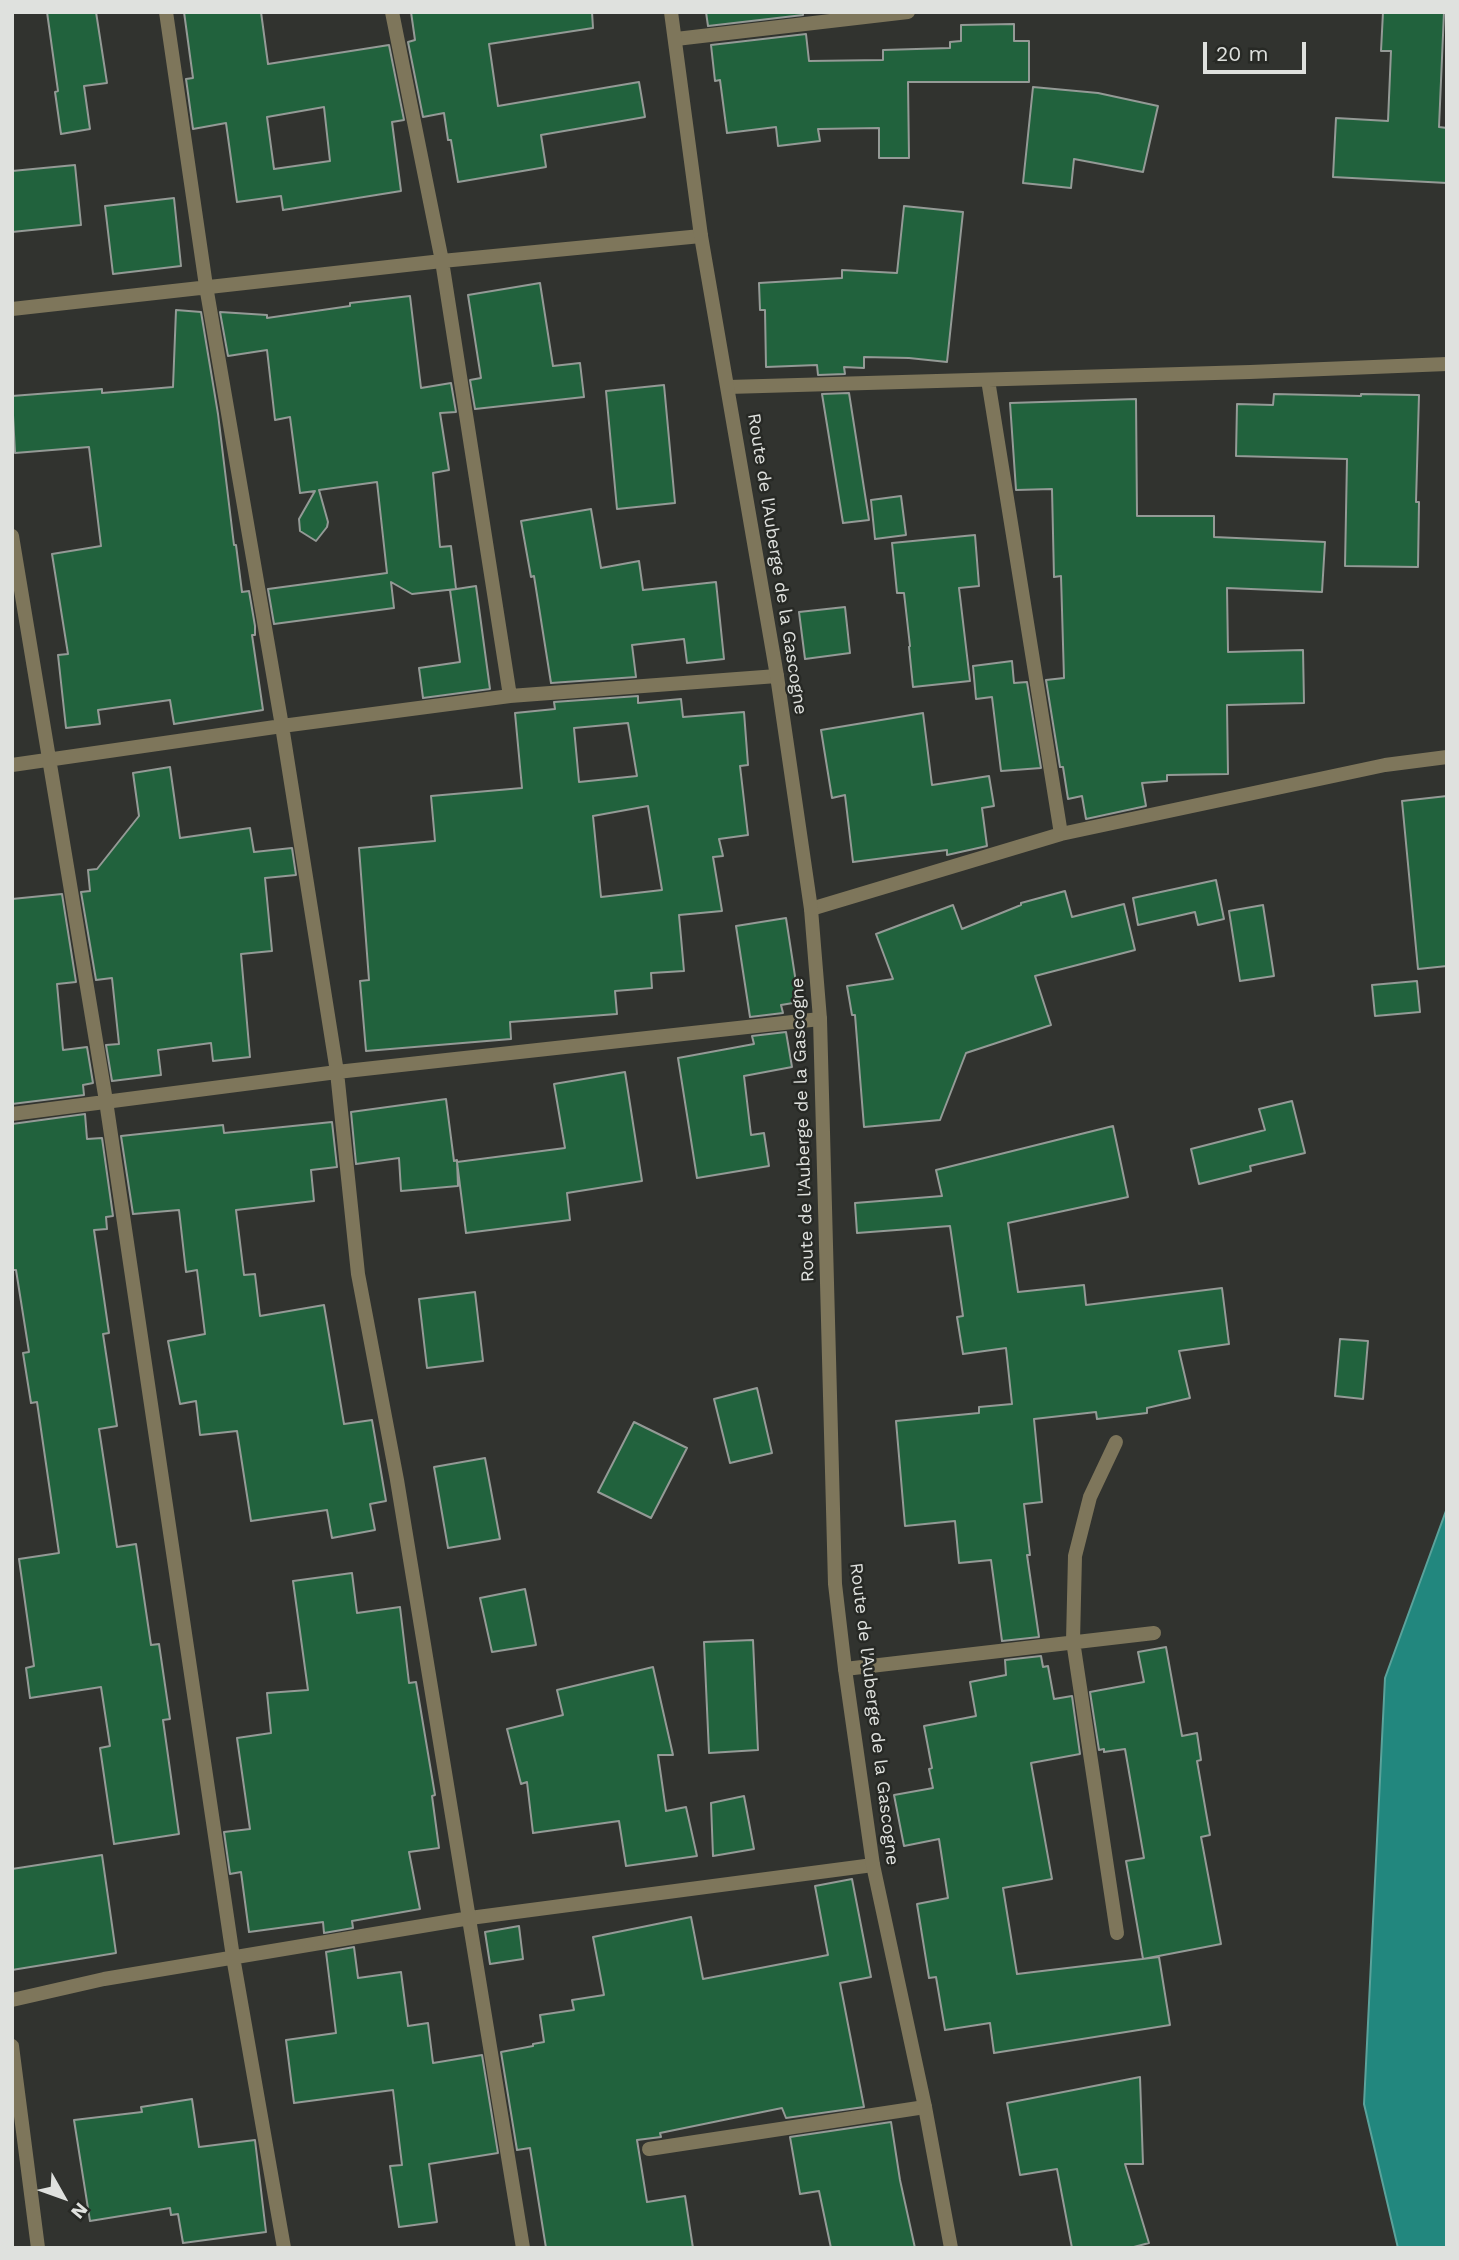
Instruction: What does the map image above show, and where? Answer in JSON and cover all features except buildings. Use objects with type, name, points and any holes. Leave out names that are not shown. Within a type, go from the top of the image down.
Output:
[{"type":"street","points":[[166,12],[206,286],[282,726],[337,1072],[358,1274],[397,1480],[523,2248]]},
{"type":"street","points":[[392,12],[442,261],[510,696]]},
{"type":"street","name":"Route de l'Auberge de la Gascogne","points":[[671,12],[701,236],[777,676],[811,909],[820,1019],[835,1584],[845,1669],[873,1866],[925,2108],[951,2248]]},
{"type":"street","points":[[676,38],[908,12]]},
{"type":"street","points":[[12,309],[206,286],[701,236]]},
{"type":"street","points":[[729,387],[1447,364]]},
{"type":"street","points":[[988,380],[1061,834]]},
{"type":"street","points":[[12,536],[106,1101],[233,1957],[284,2248]]},
{"type":"street","points":[[12,765],[510,696],[777,676]]},
{"type":"street","points":[[811,909],[1061,834],[1385,765],[1447,757]]},
{"type":"street","points":[[12,1114],[337,1072],[820,1019]]},
{"type":"street","points":[[1116,1443],[1090,1497],[1075,1556],[1073,1641],[1117,1933]]},
{"type":"street","points":[[845,1669],[1154,1633]]},
{"type":"street","points":[[12,2000],[104,1979],[470,1918],[873,1866]]},
{"type":"street","points":[[12,2046],[38,2248]]},
{"type":"street","points":[[649,2149],[925,2108]]},
{"type":"water","points":[[1447,1508],[1447,2248],[1398,2248],[1364,2104],[1385,1678]]}]
